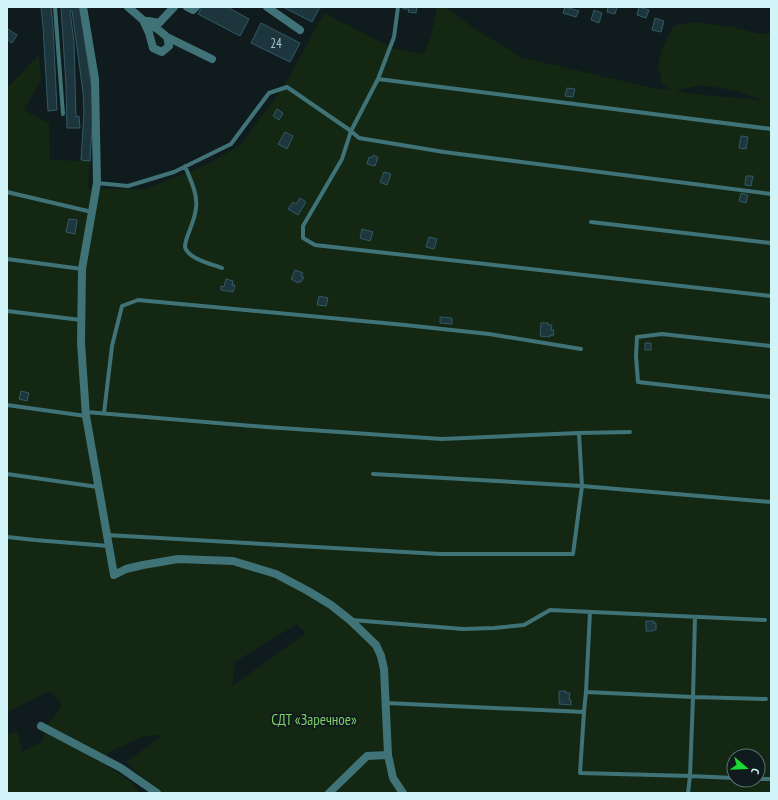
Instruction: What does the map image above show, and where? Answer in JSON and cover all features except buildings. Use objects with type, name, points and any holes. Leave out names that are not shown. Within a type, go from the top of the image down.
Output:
[{"type":"street","points":[[83,7],[95,79],[97,112],[97,182],[82,269],[81,344],[86,414],[114,575],[126,569],[178,559],[233,561],[276,574],[331,605],[350,620],[376,645],[381,656],[384,669],[388,755],[393,778],[403,793]]},
{"type":"street","points":[[128,7],[167,37],[212,59]]},
{"type":"street","points":[[143,20],[159,23],[174,7]]},
{"type":"street","points":[[187,7],[193,10],[196,7]]},
{"type":"street","points":[[267,7],[300,30]]},
{"type":"street","points":[[143,20],[154,48],[162,52],[169,46],[167,37]]},
{"type":"street","points":[[41,726],[121,768],[157,793]]},
{"type":"street","points":[[329,793],[367,756],[388,755]]},
{"type":"lane","points":[[55,7],[63,114]]},
{"type":"lane","points":[[398,7],[394,37],[378,79],[351,131],[342,159],[303,226],[303,238],[315,245],[771,296]]},
{"type":"lane","points":[[378,79],[771,129]]},
{"type":"lane","points":[[97,182],[128,186],[174,172],[231,144],[269,93],[287,87],[359,138],[444,152],[771,194]]},
{"type":"lane","points":[[185,166],[196,197],[194,218],[185,246],[188,254],[222,268]]},
{"type":"lane","points":[[7,192],[92,212]]},
{"type":"lane","points":[[591,222],[771,243]]},
{"type":"lane","points":[[7,259],[82,269]]},
{"type":"lane","points":[[104,413],[112,346],[122,306],[138,300],[474,332],[582,349]]},
{"type":"lane","points":[[7,311],[82,320]]},
{"type":"lane","points":[[771,346],[662,334],[637,337],[636,356],[638,382],[771,396]]},
{"type":"lane","points":[[7,405],[86,414],[104,413],[442,439],[630,432]]},
{"type":"lane","points":[[107,535],[440,554],[573,554],[582,486],[579,433]]},
{"type":"lane","points":[[7,474],[99,487]]},
{"type":"lane","points":[[373,474],[582,486],[771,502]]},
{"type":"lane","points":[[7,537],[109,546]]},
{"type":"lane","points":[[350,620],[463,629],[486,628],[524,625],[550,610],[765,620]]},
{"type":"lane","points":[[590,612],[580,773],[726,778]]},
{"type":"lane","points":[[688,793],[690,776],[695,616]]},
{"type":"lane","points":[[586,692],[766,699]]},
{"type":"lane","points":[[385,703],[584,712]]},
{"type":"green space","name":"СДТ «Заречное»","points":[[437,7],[446,7],[478,31],[521,57],[648,87],[671,90],[662,83],[658,65],[663,46],[674,25],[694,22],[732,27],[760,34],[771,34],[771,793],[159,793],[126,762],[163,735],[143,736],[108,753],[104,764],[133,783],[140,793],[7,793],[7,735],[17,731],[22,752],[41,742],[47,725],[59,710],[61,704],[50,691],[7,712],[7,88],[39,55],[41,80],[24,110],[49,123],[50,160],[90,161],[88,189],[145,189],[206,165],[240,145],[289,77],[324,13],[395,49],[424,54],[431,36]],"holes":[[[700,85],[732,90],[763,100],[693,94],[676,91]],[[297,624],[306,633],[232,686],[235,662]]]}]
